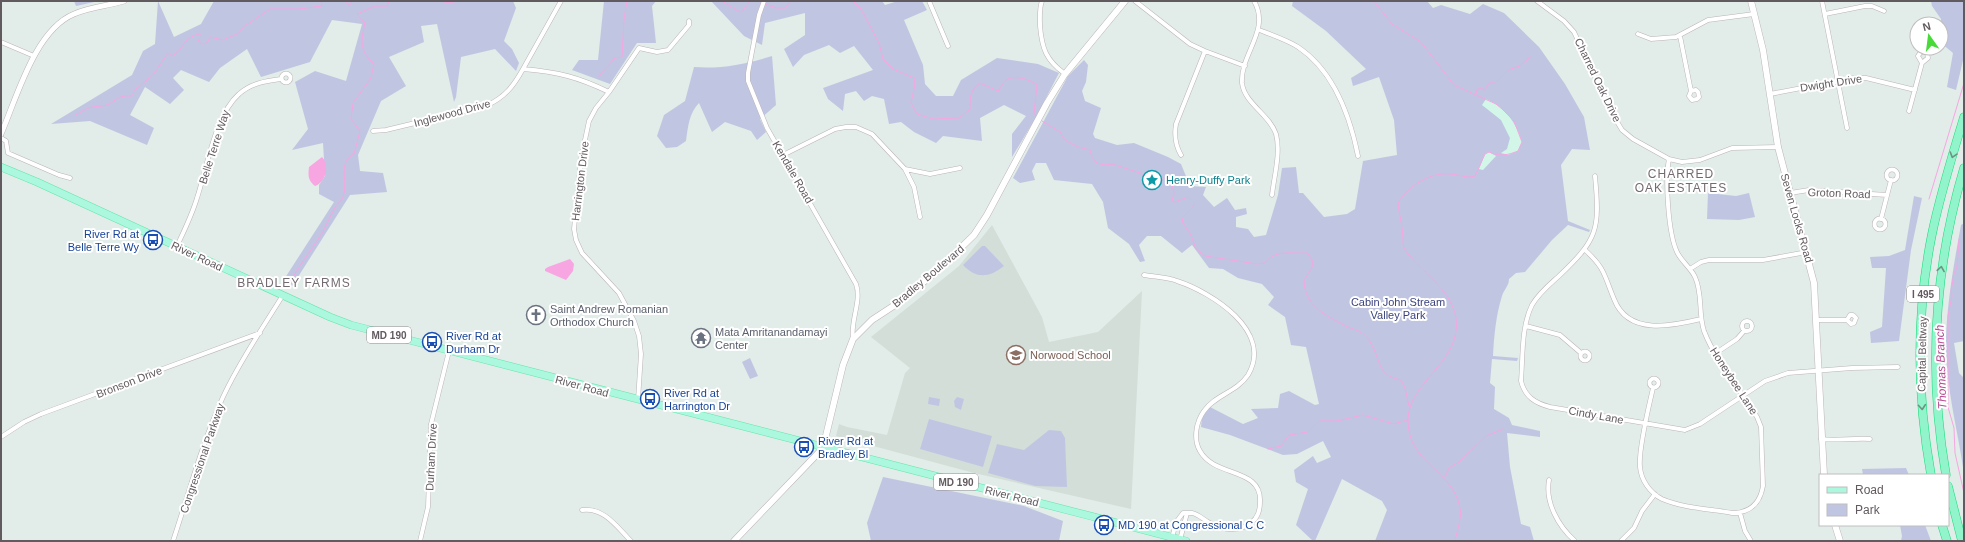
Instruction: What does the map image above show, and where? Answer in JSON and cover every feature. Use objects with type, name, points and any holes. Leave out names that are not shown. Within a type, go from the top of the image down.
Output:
[{"type":"highway","name":"Capital Beltway","points":[[1931,474],[1924,425],[1920,369],[1923,300],[1928,257],[1937,209],[1964,117]]},
{"type":"highway","name":"Capital Beltway","points":[[1946,474],[1938,424],[1936,397],[1936,327],[1940,280],[1946,239],[1964,168]]},
{"type":"highway","points":[[1949,490],[1962,541]]},
{"type":"highway","points":[[1942,526],[1947,541]]},
{"type":"main road","name":"Bradley Boulevard","points":[[823,448],[843,365],[853,338],[872,320],[898,303],[937,271],[974,235],[987,215],[1047,103],[1065,74],[1125,1]]},
{"type":"main road","name":"Seven Locks Road","points":[[1751,1],[1770,94],[1778,147],[1814,283],[1824,474]]},
{"type":"main road","name":"River Road","points":[[1,167],[352,325],[1186,541]]},
{"type":"main road","points":[[734,541],[823,448]]},
{"type":"main road","points":[[1835,526],[1840,541]]},
{"type":"street","points":[[1,134],[34,56],[41,43],[54,27],[63,20],[84,10],[124,1]]},
{"type":"street","name":"Inglewood Drive","points":[[372,131],[386,130],[486,106],[497,101],[510,90],[561,1]]},
{"type":"street","points":[[928,1],[948,46]]},
{"type":"street","points":[[1042,1],[1040,7],[1040,18],[1044,51],[1049,60],[1065,74]]},
{"type":"street","points":[[1135,1],[1181,38],[1205,51],[1245,66]]},
{"type":"street","points":[[1254,1],[1258,13],[1259,30],[1245,66],[1243,76],[1244,90],[1270,122],[1276,135],[1277,147],[1272,195]]},
{"type":"street","name":"Charred Oak Drive","points":[[1536,1],[1564,21],[1574,32],[1613,115],[1622,130],[1633,139],[1669,159],[1690,162],[1700,160],[1732,148],[1778,147]]},
{"type":"street","points":[[1822,1],[1847,128]]},
{"type":"street","name":"Kendale Road","points":[[763,3],[748,73],[748,82],[767,128],[857,286],[852,326],[853,338]]},
{"type":"street","points":[[1825,14],[1865,6],[1872,6],[1884,11]]},
{"type":"street","points":[[1638,34],[1651,39],[1680,36],[1695,26],[1708,20],[1754,14]]},
{"type":"street","name":"Harrington Drive","points":[[638,400],[641,354],[639,336],[634,321],[619,293],[582,253],[576,240],[574,229],[581,159],[589,121],[596,108],[609,92],[639,48],[657,52],[668,50],[689,25],[689,22]]},
{"type":"street","points":[[1259,30],[1297,46],[1321,67],[1345,109],[1358,156]]},
{"type":"street","points":[[1680,36],[1691,91]]},
{"type":"street","points":[[1,42],[34,56]]},
{"type":"street","points":[[1181,155],[1176,147],[1176,124],[1205,51]]},
{"type":"street","points":[[1909,111],[1922,63]]},
{"type":"street","points":[[523,69],[560,73],[578,78],[609,92]]},
{"type":"street","name":"Belle Terre Way","points":[[177,246],[197,200],[220,121],[228,104],[245,88],[258,82],[281,78]]},
{"type":"street","name":"Dwight Drive","points":[[1770,94],[1838,80],[1866,78],[1915,90]]},
{"type":"street","points":[[783,155],[835,130],[846,127],[856,127],[872,134],[905,169],[914,187],[920,217]]},
{"type":"street","points":[[1,138],[6,141],[8,153],[58,175],[70,178]]},
{"type":"street","name":"Honeybee Lane","points":[[1669,159],[1666,182],[1673,242],[1678,253],[1690,269],[1699,287],[1701,319],[1707,338],[1758,417],[1761,427],[1762,494],[1756,504],[1749,510],[1740,513]]},
{"type":"street","points":[[905,169],[930,174],[960,168]]},
{"type":"street","name":"Cindy Lane","points":[[1595,176],[1598,218],[1594,235],[1585,250],[1538,296],[1530,312],[1526,326],[1521,381],[1524,390],[1531,399],[1550,407],[1679,430],[1690,430],[1765,381],[1777,376],[1898,367]]},
{"type":"street","name":"Groton Road","points":[[1881,219],[1891,180]]},
{"type":"street","name":"Groton Road","points":[[1790,193],[1809,190],[1887,195]]},
{"type":"street","points":[[1585,250],[1603,268],[1617,306],[1632,320],[1642,325],[1658,326],[1701,319]]},
{"type":"street","points":[[1690,269],[1701,262],[1709,260],[1763,260],[1807,252]]},
{"type":"street","points":[[1144,275],[1176,280],[1205,294],[1234,315],[1247,331],[1252,340],[1253,358],[1247,376],[1231,392],[1210,404],[1204,410],[1199,419],[1196,435],[1200,451],[1206,460],[1220,469],[1249,478],[1256,487],[1260,497],[1260,510],[1256,518],[1248,526],[1234,529],[1221,528],[1199,516],[1187,513],[1180,516],[1176,539]]},
{"type":"street","name":"Congressional Parkway","points":[[173,541],[212,423],[235,373],[283,295]]},
{"type":"street","points":[[1816,320],[1847,320]]},
{"type":"street","points":[[1526,326],[1560,335],[1581,353]]},
{"type":"street","points":[[1716,353],[1737,339],[1744,331]]},
{"type":"street","name":"Bronson Drive","points":[[1,437],[17,426],[42,414],[260,332]]},
{"type":"street","name":"Durham Drive","points":[[420,541],[428,507],[431,424],[449,351]]},
{"type":"street","points":[[1653,388],[1640,467],[1645,482],[1655,494],[1672,502],[1732,513],[1740,513],[1745,531],[1750,541]]},
{"type":"street","points":[[1821,439],[1870,439]]},
{"type":"street","points":[[1549,480],[1548,489],[1550,502],[1560,523],[1575,541]]},
{"type":"street","points":[[1621,541],[1634,528],[1642,511],[1655,494]]},
{"type":"street","points":[[582,510],[592,509],[603,514],[631,541]]},
{"type":"street","points":[[1176,539],[1181,536],[1187,513]]},
{"type":"shaded area","points":[[322,157],[326,164],[326,173],[322,181],[315,186],[309,178],[309,167]]},
{"type":"shaded area","name":"Norwood School","points":[[992,225],[1042,317],[1049,342],[1098,332],[1142,291],[1131,509],[974,473],[836,436],[839,424],[887,435],[905,373],[910,368],[871,337],[959,266]]},
{"type":"shaded area","points":[[570,259],[574,264],[573,271],[566,280],[545,271],[548,267]]},
{"type":"green space","points":[[74,1],[99,1],[76,6]]},
{"type":"green space","points":[[158,1],[174,37],[201,24],[214,1],[513,1],[516,8],[504,41],[512,49],[519,63],[516,71],[495,49],[461,57],[456,97],[454,102],[437,24],[421,26],[424,42],[389,57],[406,86],[381,101],[358,155],[360,171],[383,173],[387,192],[350,195],[291,288],[283,281],[334,202],[319,194],[319,185],[325,176],[323,143],[292,150],[308,129],[295,82],[315,71],[346,81],[362,24],[332,20],[310,62],[261,77],[247,49],[220,68],[209,82],[181,70],[173,78],[184,90],[170,104],[145,87],[130,115],[154,128],[147,145],[90,121],[51,124],[132,75],[143,51],[155,44]]},
{"type":"green space","points":[[604,1],[656,1],[652,6],[656,43],[637,43],[610,84],[572,70],[579,60],[598,60]]},
{"type":"green space","points":[[711,1],[882,1],[885,5],[898,1],[922,1],[927,10],[904,20],[923,65],[925,84],[936,96],[953,96],[961,80],[997,58],[1038,64],[1059,73],[1035,119],[1012,157],[1012,134],[1026,116],[1004,105],[980,118],[982,141],[943,136],[936,143],[914,132],[901,122],[889,124],[884,99],[872,96],[864,101],[856,91],[845,94],[843,111],[828,99],[823,88],[873,70],[854,46],[840,53],[829,45],[804,55],[793,67],[784,49],[805,35],[805,13],[765,23],[762,45],[744,36]]},
{"type":"green space","name":"Cabin John Stream Valley Park","points":[[1293,1],[1427,1],[1433,8],[1441,5],[1470,14],[1483,4],[1504,13],[1539,47],[1565,84],[1584,117],[1590,150],[1572,149],[1561,165],[1568,221],[1590,230],[1589,232],[1568,225],[1552,240],[1525,272],[1516,273],[1509,279],[1500,303],[1495,333],[1493,356],[1518,358],[1517,361],[1492,359],[1490,383],[1495,387],[1494,409],[1509,418],[1512,425],[1540,431],[1540,437],[1507,433],[1510,467],[1521,524],[1530,527],[1534,541],[1375,541],[1387,510],[1382,501],[1342,479],[1315,541],[1313,541],[1296,525],[1308,489],[1296,482],[1294,470],[1313,456],[1317,463],[1331,457],[1323,441],[1297,454],[1283,455],[1230,435],[1201,427],[1202,417],[1210,407],[1243,424],[1258,418],[1251,409],[1278,408],[1280,394],[1289,391],[1315,405],[1319,404],[1306,347],[1291,345],[1285,317],[1268,305],[1274,297],[1262,284],[1238,278],[1223,269],[1209,268],[1192,245],[1182,253],[1161,236],[1147,236],[1139,245],[1145,261],[1140,262],[1129,244],[1108,228],[1103,202],[1092,184],[1054,180],[1046,163],[1036,163],[1032,171],[1035,180],[1020,183],[1013,178],[1068,76],[1084,60],[1088,65],[1086,82],[1082,91],[1085,101],[1101,108],[1093,134],[1095,138],[1117,145],[1134,143],[1181,164],[1190,186],[1206,187],[1203,195],[1214,207],[1227,198],[1235,210],[1246,208],[1247,214],[1236,217],[1236,227],[1248,229],[1254,237],[1266,235],[1278,195],[1282,168],[1296,167],[1299,193],[1303,193],[1324,217],[1347,214],[1355,209],[1363,161],[1397,155],[1394,120],[1379,77],[1353,86],[1351,78],[1366,69],[1326,31],[1292,6]]},
{"type":"green space","points":[[1931,1],[1964,1],[1964,56],[1956,90],[1947,87],[1953,53],[1949,50],[1949,16],[1939,16],[1932,6]]},
{"type":"green space","points":[[772,56],[776,105],[760,119],[766,132],[757,140],[751,131],[725,122],[712,132],[699,103],[691,116],[686,141],[677,147],[666,148],[657,136],[664,115],[685,101],[694,67],[734,65]]},
{"type":"green space","points":[[1708,193],[1736,196],[1749,193],[1755,217],[1739,220],[1707,219]]},
{"type":"green space","points":[[1914,196],[1922,198],[1911,250],[1899,341],[1871,343],[1870,332],[1882,327],[1886,268],[1872,268],[1870,257],[1889,256],[1905,250]]},
{"type":"green space","points":[[1964,223],[1964,341],[1954,343],[1959,373],[1964,378],[1964,474],[1950,391],[1946,357],[1946,340],[1953,268],[1961,225]]},
{"type":"green space","points":[[982,246],[985,246],[1004,266],[988,275],[978,275],[968,270],[963,265]]},
{"type":"green space","points":[[750,358],[758,376],[750,379],[742,362]]},
{"type":"green space","points":[[929,397],[940,399],[939,406],[928,404]]},
{"type":"green space","points":[[957,397],[964,399],[961,410],[955,407],[954,401]]},
{"type":"green space","points":[[929,419],[992,436],[983,467],[920,449]]},
{"type":"green space","points":[[1049,430],[1061,431],[1065,438],[1067,487],[1035,486],[988,473],[997,444],[1024,450]]},
{"type":"green space","points":[[1906,468],[1909,474],[1863,474],[1862,469]]},
{"type":"green space","points":[[883,477],[1024,506],[1063,521],[1059,541],[871,541],[867,523]]},
{"type":"green space","points":[[1900,526],[1925,526],[1931,541],[1901,541],[1902,536]]},
{"type":"sand","points":[[1486,99],[1499,106],[1509,116],[1517,128],[1522,142],[1518,151],[1508,155],[1501,153],[1507,149],[1510,138],[1501,120],[1482,105]]},
{"type":"sand","points":[[1489,152],[1496,156],[1483,170],[1479,169],[1485,154]]},
{"type":"waterway","points":[[76,115],[89,108],[106,105],[118,98],[131,96],[136,89],[153,75],[168,53],[172,56],[186,41],[193,36],[199,34],[202,36],[198,40],[201,44],[207,43],[210,37],[223,40],[239,33],[244,26],[270,9],[299,9],[322,6],[321,1]]},
{"type":"waterway","points":[[346,1],[349,6],[352,1]]},
{"type":"waterway","points":[[386,1],[388,3],[391,1]]},
{"type":"waterway","points":[[441,1],[447,3],[459,1]]},
{"type":"waterway","points":[[599,76],[615,58],[622,57],[624,19],[627,1]]},
{"type":"waterway","points":[[722,1],[742,12],[750,1]]},
{"type":"waterway","points":[[764,4],[777,8],[785,8],[791,1]]},
{"type":"waterway","points":[[853,1],[861,9],[879,43],[883,59],[893,69],[914,78],[915,84],[911,103],[917,114],[933,119],[959,118],[970,109],[972,91],[980,83],[998,91],[1006,80],[1010,78],[1020,78],[1037,85],[1034,113],[1036,116]]},
{"type":"waterway","points":[[1374,1],[1392,24],[1421,42],[1454,85],[1496,104],[1502,109],[1514,121],[1522,142],[1518,151],[1511,154],[1500,155],[1489,152],[1485,154],[1475,176],[1469,177],[1453,174],[1442,174],[1420,181],[1408,191],[1398,203],[1404,248],[1448,297],[1456,318],[1456,333],[1451,347],[1444,359],[1417,393],[1411,406],[1408,419],[1410,434],[1415,446],[1422,457],[1449,484],[1456,495],[1460,508],[1460,520],[1455,541]]},
{"type":"waterway","points":[[290,283],[299,267],[320,237],[336,206],[342,199],[345,187],[344,168],[349,158],[354,154],[360,131],[351,119],[353,103],[371,78],[374,64],[369,59],[362,45],[365,23],[357,14],[375,6],[387,6],[388,3]]},
{"type":"waterway","points":[[1476,94],[1477,90],[1480,88],[1485,90],[1489,83],[1495,83],[1508,70],[1520,66],[1530,57]]},
{"type":"waterway","name":"Thomas Branch","points":[[1929,199],[1964,83]]},
{"type":"waterway","points":[[1042,121],[1060,132],[1065,140],[1078,147],[1090,150],[1092,157],[1097,163],[1104,165],[1112,164],[1146,175],[1165,178],[1172,184],[1174,193],[1172,201],[1175,202],[1188,197],[1194,203],[1193,207],[1182,218],[1183,223],[1191,235],[1196,249],[1205,256],[1257,264],[1265,263],[1269,259],[1279,254],[1307,253],[1311,257],[1313,264],[1304,281],[1308,298],[1318,310],[1332,319],[1360,332],[1367,338],[1385,372],[1390,377],[1401,380],[1405,388],[1409,406]]},
{"type":"waterway","name":"Thomas Branch","points":[[1959,239],[1957,267],[1954,273],[1948,316],[1948,407],[1954,428],[1955,453],[1964,493]]},
{"type":"waterway","points":[[1268,449],[1281,446],[1289,435],[1308,432],[1319,421],[1337,421],[1363,415],[1394,424],[1407,420]]},
{"type":"waterway","points":[[1445,477],[1449,468],[1459,462],[1486,436],[1503,429]]},
{"type":"place","name":"Henry-Duffy Park","points":[[1152,180]]},
{"type":"place","name":"River Rd at Belle Terre Wy","points":[[153,240]]},
{"type":"place","name":"Saint Andrew Romanian Orthodox Church","points":[[536,315]]},
{"type":"place","name":"Mata Amritanandamayi Center","points":[[701,338]]},
{"type":"place","name":"River Rd at Durham Dr","points":[[432,342]]},
{"type":"place","name":"Norwood School","points":[[1016,355]]},
{"type":"place","name":"River Rd at Harrington Dr","points":[[650,399]]},
{"type":"place","name":"River Rd at Bradley Bl","points":[[804,447]]},
{"type":"place","name":"MD 190 at Congressional C C","points":[[1104,525]]},
{"type":"district","name":"CHARRED OAK ESTATES","points":[[1681,181]]},
{"type":"district","name":"BRADLEY FARMS","points":[[294,283]]}]
